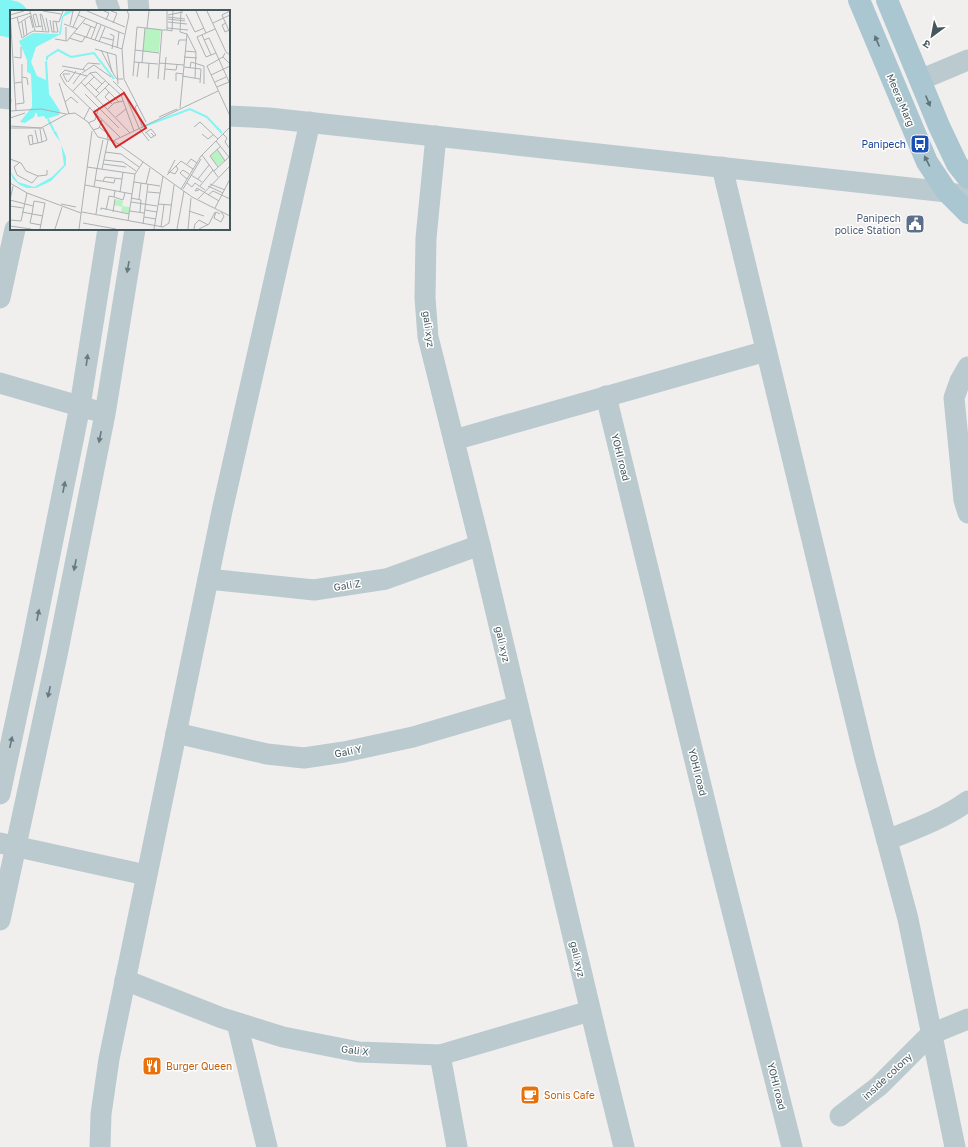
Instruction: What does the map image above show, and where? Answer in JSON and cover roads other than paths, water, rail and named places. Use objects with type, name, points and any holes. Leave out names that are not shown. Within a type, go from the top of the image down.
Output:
[{"type":"main road","name":"Meera Marg","points":[[859,0],[927,162],[958,194],[968,213]]},
{"type":"main road","points":[[887,0],[939,126],[957,164],[968,178]]},
{"type":"street","points":[[106,0],[110,10]]},
{"type":"street","points":[[138,0],[139,10]]},
{"type":"street","points":[[920,80],[968,60]]},
{"type":"street","points":[[0,98],[10,99]]},
{"type":"street","points":[[230,116],[310,122],[958,194]]},
{"type":"street","points":[[100,1147],[101,1114],[109,1059],[146,876],[224,503],[310,122]]},
{"type":"street","name":"gali xyz","points":[[436,136],[426,238],[425,298],[428,338],[480,544],[590,1011],[624,1147]]},
{"type":"street","points":[[722,167],[862,744],[908,919],[955,1147]]},
{"type":"street","points":[[0,298],[15,230]]},
{"type":"street","points":[[0,794],[80,406],[108,230]]},
{"type":"street","points":[[0,920],[8,845],[55,662],[105,414],[135,230]]},
{"type":"street","points":[[454,440],[766,351]]},
{"type":"street","points":[[968,367],[960,381],[954,398],[962,425],[964,500],[968,513]]},
{"type":"street","points":[[0,383],[105,414]]},
{"type":"street","name":"YOHI road","points":[[606,396],[718,855],[792,1147]]},
{"type":"street","name":"Gali Z","points":[[208,579],[314,590],[386,579],[480,544]]},
{"type":"street","name":"Gali Y","points":[[176,733],[267,754],[304,758],[344,752],[413,737],[518,706]]},
{"type":"street","points":[[887,840],[953,812],[968,801]]},
{"type":"street","points":[[8,845],[146,876]]},
{"type":"street","name":"Gali X","points":[[125,980],[237,1023],[283,1037],[359,1052],[440,1055],[590,1011]]},
{"type":"street","points":[[931,1034],[968,1019]]},
{"type":"street","points":[[237,1023],[267,1147]]},
{"type":"street","name":"inside colony","points":[[840,1116],[879,1086],[931,1034]]},
{"type":"street","points":[[440,1055],[457,1147]]},
{"type":"waterway","points":[[0,17],[10,19]]},
{"type":"place","name":"Panipech","points":[[920,144]]},
{"type":"place","name":"Panipech police Station","points":[[915,224]]},
{"type":"place","name":"Burger Queen","points":[[152,1066]]},
{"type":"place","name":"Sonis Cafe","points":[[530,1095]]}]
